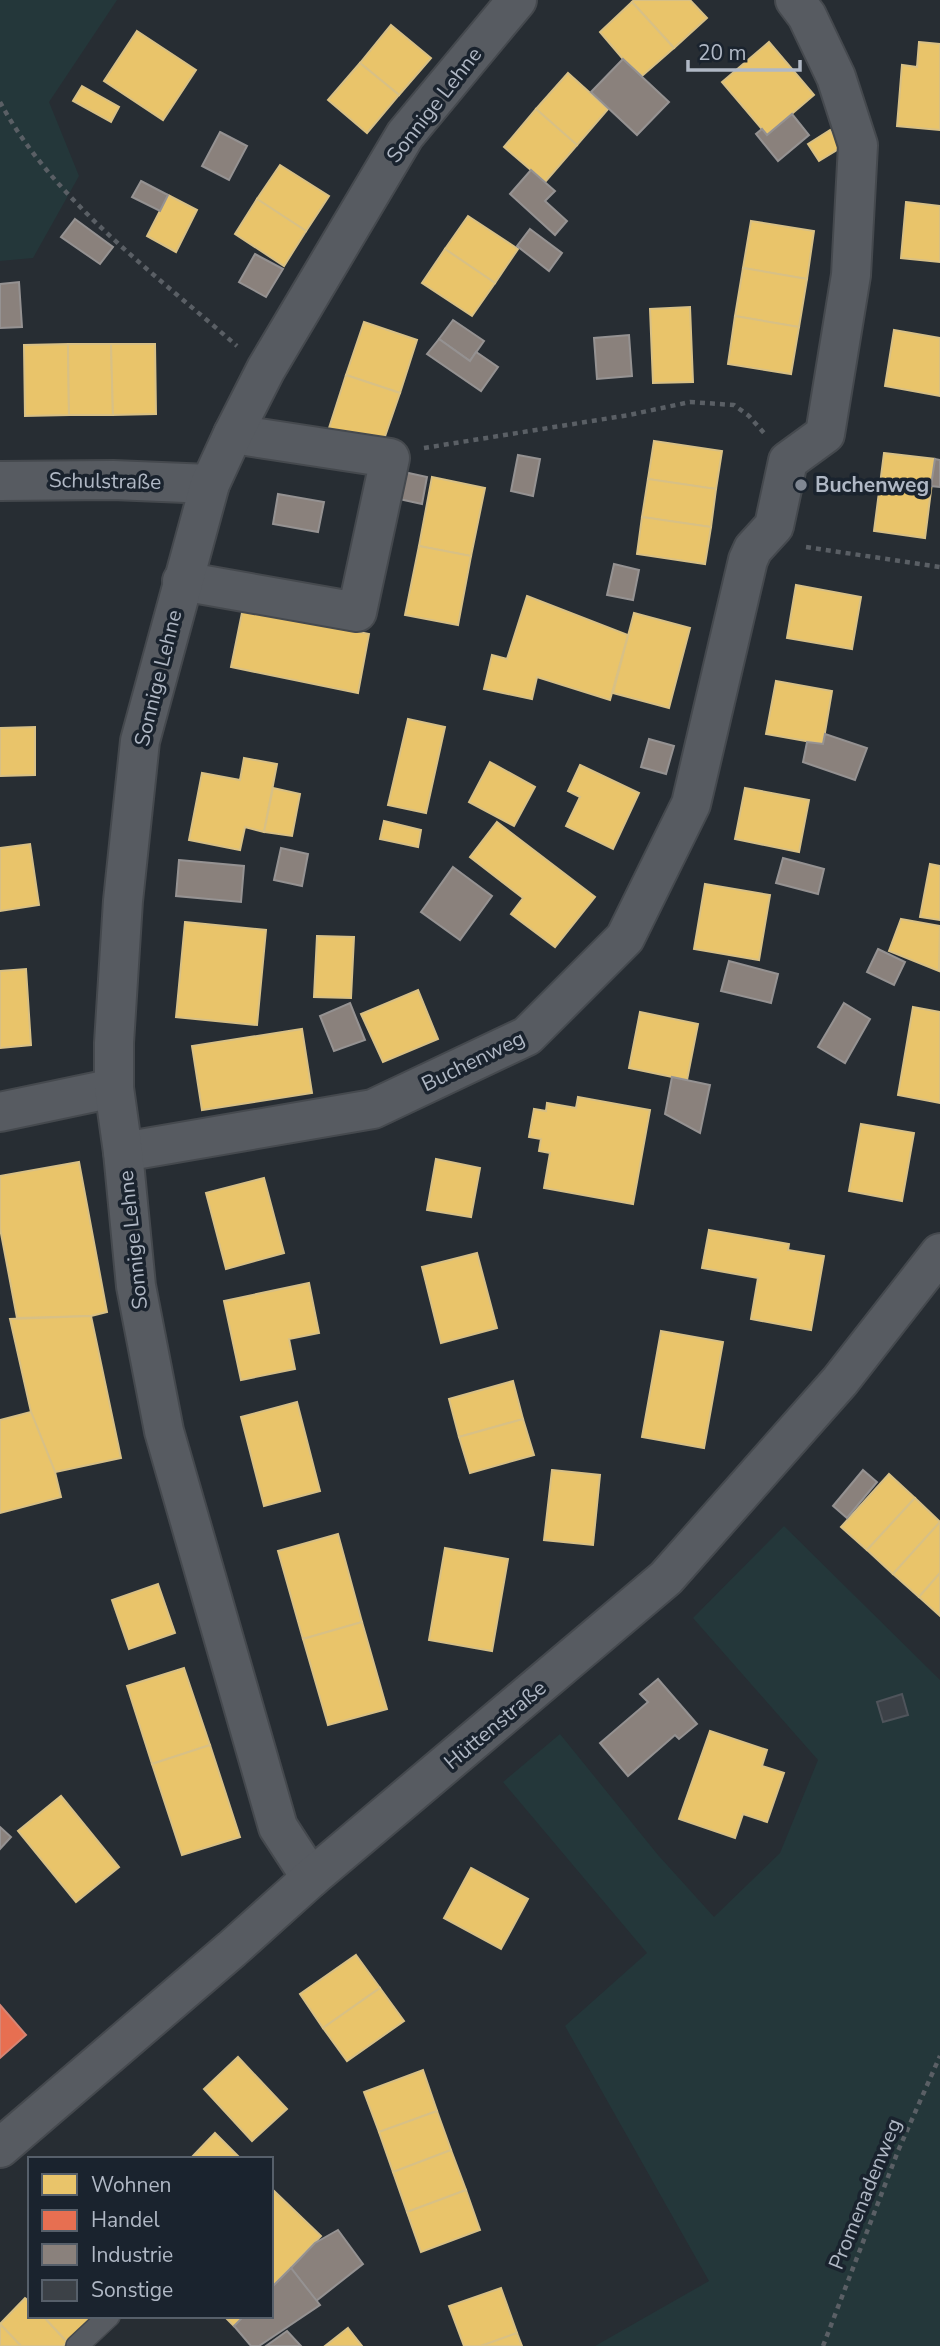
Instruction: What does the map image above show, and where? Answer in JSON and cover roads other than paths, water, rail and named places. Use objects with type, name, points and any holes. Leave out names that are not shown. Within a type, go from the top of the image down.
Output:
[{"type":"street","name":"Sonnige Lehne","points":[[311,1878],[278,1827],[164,1431],[136,1286],[114,1088],[114,1043],[123,901],[140,741],[210,484],[233,433],[266,369],[405,135],[517,0]]},
{"type":"street","name":"Buchenweg","points":[[123,1152],[373,1109],[527,1037],[625,938],[691,804],[748,561],[753,549],[774,526],[788,461],[825,434],[851,275],[859,145],[836,77],[807,16],[795,0]]},
{"type":"street","name":"Sonnige Lehne","points":[[182,581],[357,612],[390,458],[233,433]]},
{"type":"street","name":"Schulstraße","points":[[0,481],[113,480],[210,484]]},
{"type":"street","points":[[0,1112],[114,1088]]},
{"type":"street","name":"Hüttenstraße","points":[[0,2148],[311,1878],[666,1578],[840,1381],[940,1253]]},
{"type":"lane","points":[[77,2346],[107,2318]]},
{"type":"place","name":"Buchenweg","points":[[801,485]]}]
